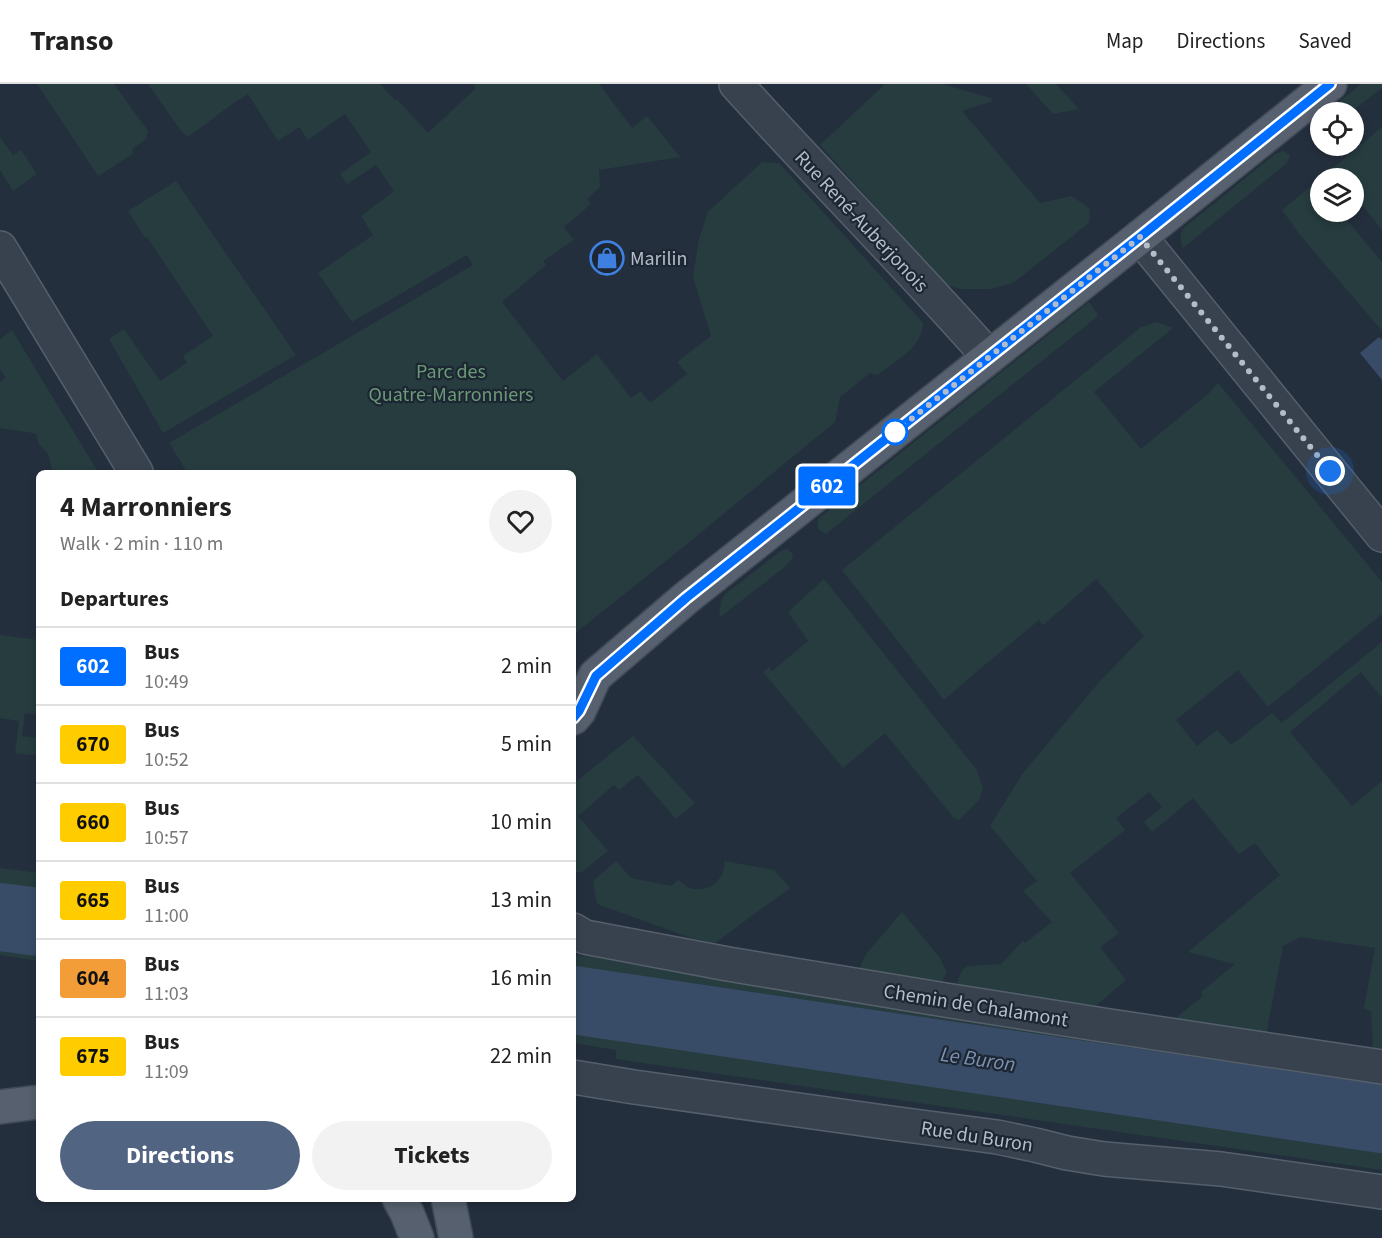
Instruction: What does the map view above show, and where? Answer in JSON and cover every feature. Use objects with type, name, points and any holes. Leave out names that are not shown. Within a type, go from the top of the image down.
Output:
[{"type":"main road","points":[[576,714],[579,711],[584,680],[1330,84]]},
{"type":"main road","points":[[0,1107],[36,1102]]},
{"type":"main road","points":[[401,1202],[417,1238]]},
{"type":"main road","points":[[449,1202],[456,1238]]},
{"type":"street","name":"Rue René-Auberjonois","points":[[736,84],[989,357]]},
{"type":"street","points":[[1140,237],[1382,535]]},
{"type":"street","points":[[0,248],[135,470]]},
{"type":"street","name":"Chemin de Chalamont","points":[[576,932],[585,937],[728,964],[1103,1025],[1382,1066]]},
{"type":"street","name":"Rue du Buron","points":[[576,1077],[997,1137],[1066,1154],[1221,1169],[1382,1192]]},
{"type":"green space","points":[[37,84],[114,84],[148,131],[146,139],[132,149],[133,154],[98,176]]},
{"type":"green space","name":"Parc des Quatre-Marronniers","points":[[148,84],[380,84],[428,133],[476,88],[473,84],[599,84],[632,128],[647,116],[680,157],[599,170],[600,187],[587,199],[591,204],[564,227],[574,240],[543,261],[546,265],[502,302],[563,381],[597,354],[631,398],[641,391],[650,403],[687,374],[677,362],[711,336],[693,277],[699,239],[708,212],[762,162],[779,163],[923,323],[922,332],[913,346],[900,359],[878,375],[870,373],[840,397],[835,422],[576,633],[576,470],[186,470],[169,443],[473,265],[467,255],[352,322],[318,273],[373,235],[361,216],[394,191],[376,165],[347,184],[340,174],[371,152],[345,114],[308,140],[299,127],[278,141],[248,94],[188,137],[181,131]]},
{"type":"green space","points":[[885,84],[942,84],[991,98],[993,101],[962,111],[1040,203],[1072,196],[1089,208],[1089,223],[1013,283],[990,289],[962,289],[946,285],[820,145]]},
{"type":"green space","points":[[1026,84],[1056,84],[1079,109],[1053,114]]},
{"type":"green space","points":[[1361,84],[1382,84],[1382,88],[1364,102],[1338,102]]},
{"type":"green space","points":[[1382,127],[1382,230],[1364,207],[1364,168],[1333,168],[1347,156],[1364,156],[1364,142]]},
{"type":"green space","points":[[0,137],[13,155],[21,150],[37,174],[13,191],[0,170]]},
{"type":"green space","points":[[1283,151],[1290,156],[1287,163],[1183,248],[1181,237],[1185,227],[1275,154]]},
{"type":"green space","points":[[176,181],[296,355],[163,433],[109,339],[124,329],[160,381],[187,363],[183,356],[213,336],[128,211]]},
{"type":"green space","points":[[1310,187],[1310,222],[1348,222],[1382,262],[1382,331],[1300,235],[1282,210]]},
{"type":"green space","points":[[1089,302],[1097,313],[1097,317],[826,534],[819,530],[818,519]]},
{"type":"green space","points":[[1157,322],[1173,328],[1094,392],[1141,449],[1208,394],[1218,383],[1382,582],[1382,614],[1268,707],[1238,670],[1176,720],[1197,746],[1217,730],[1231,745],[1272,713],[1282,723],[1382,642],[1382,698],[1361,672],[1290,732],[1352,806],[1382,781],[1382,1061],[1373,1050],[1371,1012],[1364,1008],[1375,948],[1300,937],[1283,946],[1265,1041],[1166,1026],[1203,996],[1201,992],[1235,964],[1188,952],[1280,875],[1255,843],[1239,854],[1193,798],[1152,832],[1144,822],[1162,807],[1149,792],[1116,818],[1125,830],[1070,873],[1119,933],[1100,947],[1126,980],[1085,1015],[954,991],[962,970],[968,966],[1001,964],[1023,941],[1025,943],[1052,922],[1023,891],[1037,881],[990,826],[1023,773],[1100,681],[1144,636],[1096,579],[1043,625],[1039,620],[944,700],[842,570],[1141,327]]},
{"type":"green space","points":[[12,330],[97,470],[52,470],[48,454],[38,443],[37,435],[0,428],[0,382],[6,378],[0,369],[0,339]]},
{"type":"green space","points":[[787,549],[792,553],[793,558],[786,566],[719,618],[721,601],[725,594],[782,550]]},
{"type":"green space","points":[[824,579],[977,770],[983,789],[979,800],[959,820],[953,817],[885,733],[843,768],[763,672],[769,667],[772,671],[808,641],[788,612]]},
{"type":"green space","points":[[0,635],[36,640],[36,715],[25,713],[22,736],[36,738],[36,756],[15,753],[19,721],[0,718]]},
{"type":"green space","points":[[633,736],[695,803],[676,819],[638,775],[619,790],[614,785],[578,816],[608,851],[582,872],[576,872],[576,782]]},
{"type":"green space","points":[[616,861],[631,878],[671,886],[678,880],[689,887],[702,889],[713,885],[721,877],[724,861],[774,870],[790,888],[715,943],[691,938],[597,904],[593,881]]},
{"type":"green space","points":[[0,868],[36,873],[36,908],[0,902]]},
{"type":"green space","points":[[902,912],[940,958],[947,973],[939,986],[861,973],[859,969],[866,954]]},
{"type":"green space","points":[[0,932],[36,938],[36,961],[0,955]]},
{"type":"green space","points":[[602,954],[1382,1081],[1382,1107],[576,988],[576,955],[599,957]]},
{"type":"green space","points":[[576,1010],[932,1068],[1382,1135],[1382,1170],[616,1059],[616,1050],[576,1043]]},
{"type":"water","points":[[1379,337],[1382,340],[1382,380],[1360,353]]},
{"type":"waterway","name":"Le Buron","points":[[0,917],[36,922]]},
{"type":"waterway","name":"Le Buron","points":[[576,1000],[1382,1119]]},
{"type":"bus line","name":"602","points":[[576,714],[596,676],[686,598],[1330,84]]},
{"type":"place","name":"Marilin","points":[[607,258]]},
{"type":"route","points":[[895,432],[1140,237],[1330,471]]}]
